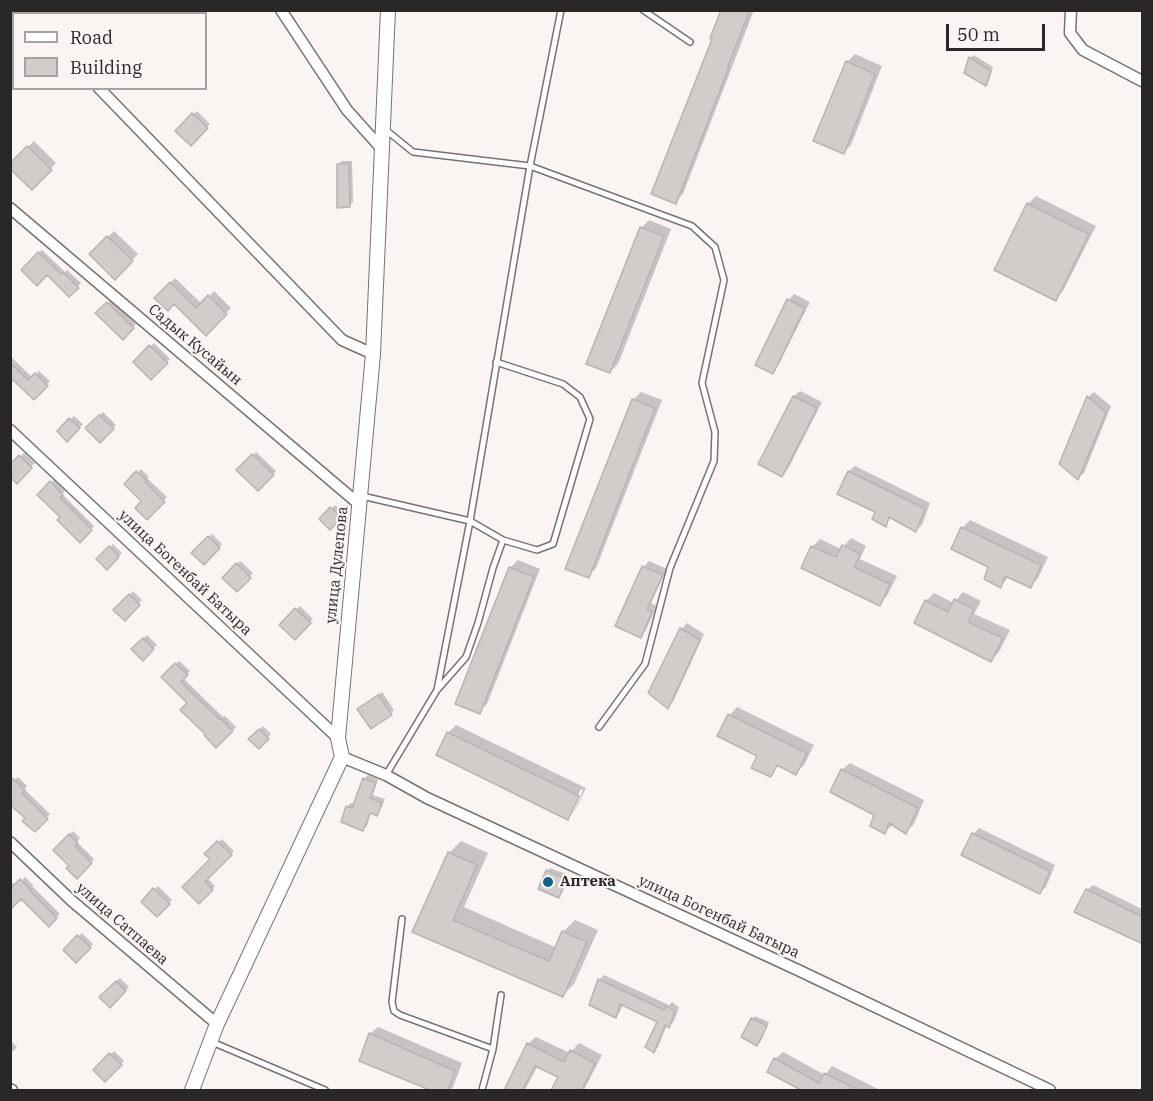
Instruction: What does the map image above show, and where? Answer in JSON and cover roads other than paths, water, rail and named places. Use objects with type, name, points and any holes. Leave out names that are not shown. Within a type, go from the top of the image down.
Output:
[{"type":"street","points":[[281,10],[347,110],[381,148]]},
{"type":"street","name":"улица Дулепова","points":[[342,757],[338,738],[373,354],[388,10]]},
{"type":"street","points":[[1071,10],[1070,33],[1083,50],[1143,81]]},
{"type":"street","points":[[101,90],[342,340],[373,354]]},
{"type":"street","name":"Садык Кусайын","points":[[10,208],[360,500]]},
{"type":"street","name":"улица Богенбай Батыра","points":[[10,430],[338,738]]},
{"type":"street","points":[[192,1090],[217,1024],[342,757]]},
{"type":"street","name":"улица Богенбай Батыра","points":[[342,757],[386,775],[427,798],[1050,1090]]},
{"type":"street","name":"улица Сатпаева","points":[[10,842],[72,901],[217,1024]]},
{"type":"lane","points":[[437,690],[470,520],[530,166],[561,10]]},
{"type":"lane","points":[[643,10],[690,42]]},
{"type":"lane","points":[[382,127],[413,152],[530,166],[692,226],[715,247],[724,280],[702,383],[715,432],[714,461],[670,568],[645,664],[599,727]]},
{"type":"lane","points":[[360,500],[470,520],[503,540],[537,549],[553,544],[590,418],[580,398],[563,384],[496,362]]},
{"type":"lane","points":[[386,775],[437,690],[466,657],[503,540]]},
{"type":"lane","points":[[402,919],[392,1002],[394,1011],[493,1048]]},
{"type":"lane","points":[[482,1090],[493,1048],[501,995]]},
{"type":"lane","points":[[211,1042],[325,1090]]},
{"type":"place","name":"Аптека","points":[[548,882]]}]
